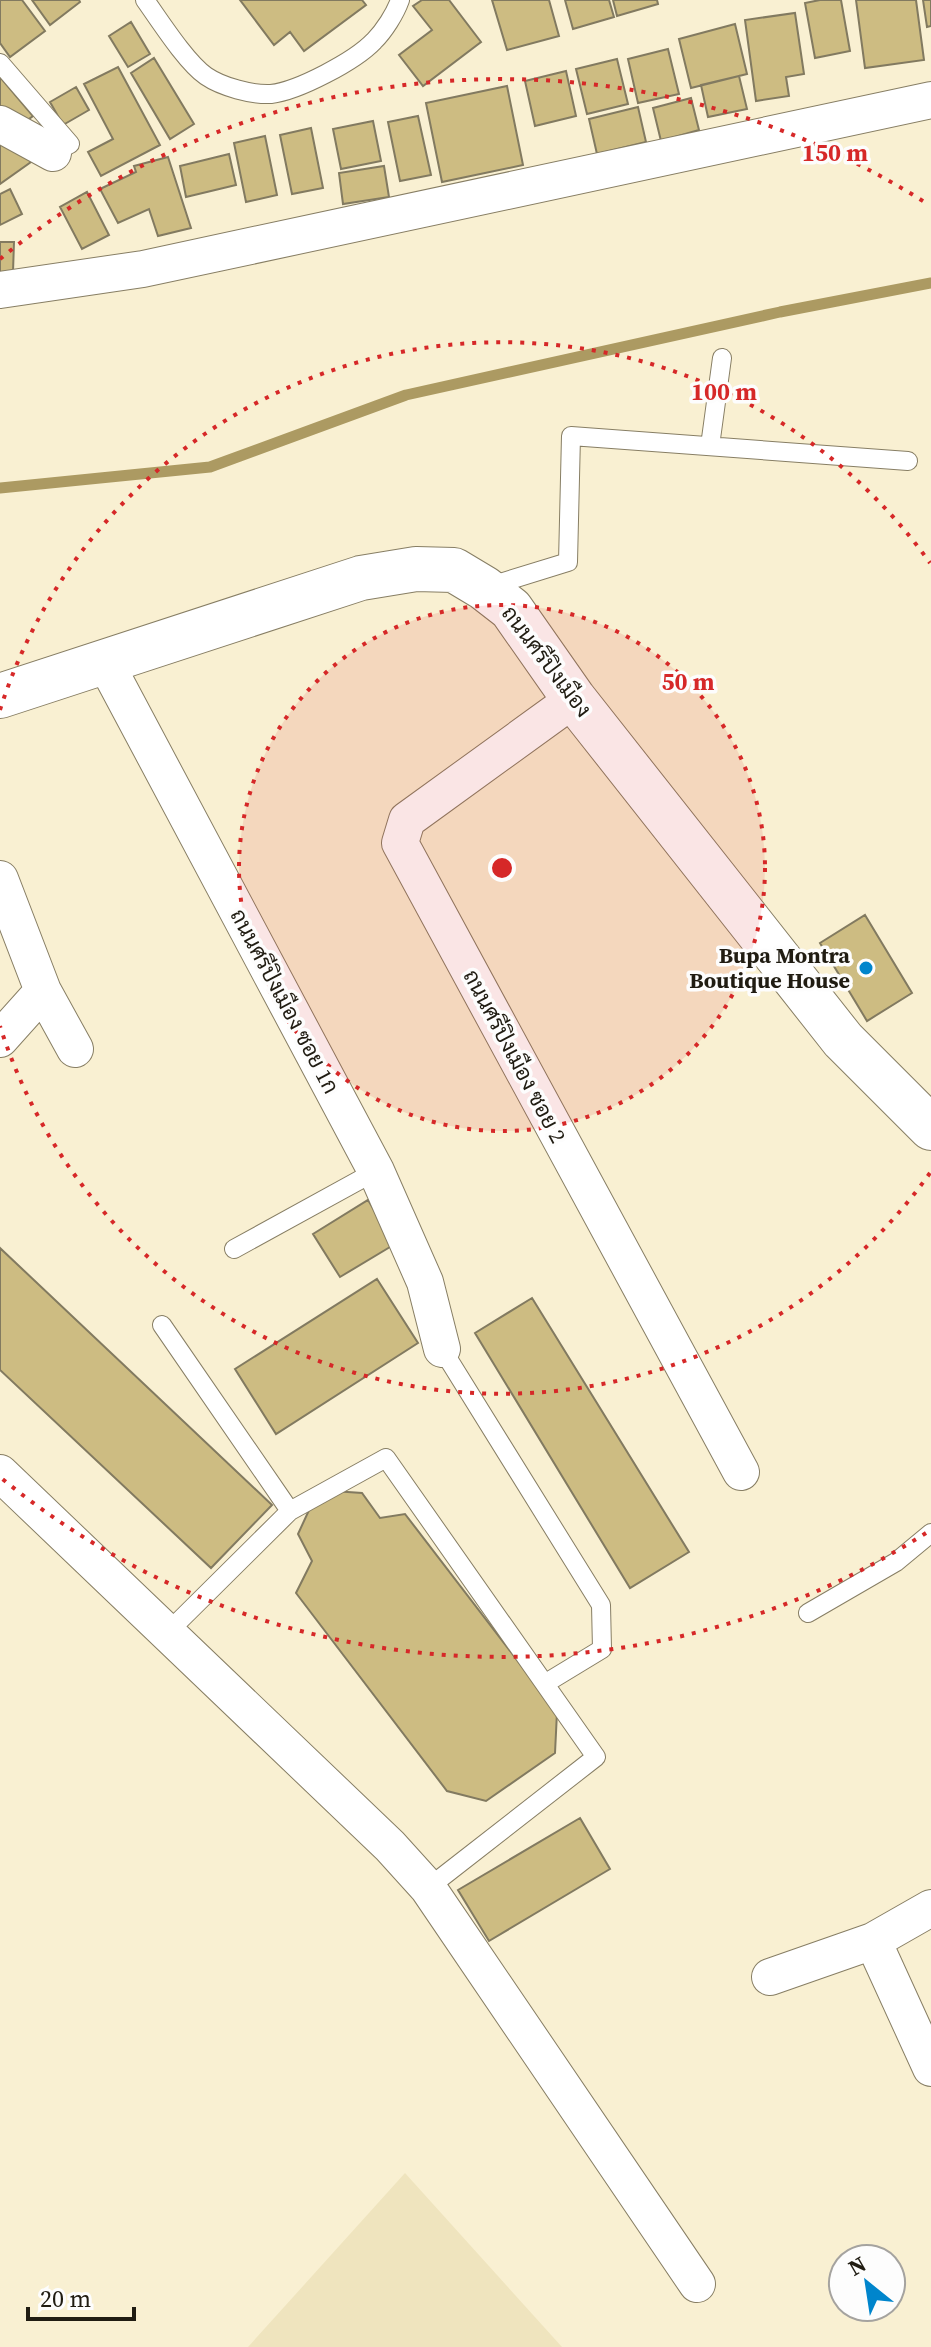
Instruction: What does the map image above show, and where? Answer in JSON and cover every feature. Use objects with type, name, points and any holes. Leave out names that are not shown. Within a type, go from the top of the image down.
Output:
[{"type":"street","points":[[0,290],[143,269],[931,100]]},
{"type":"street","points":[[0,124],[53,153]]},
{"type":"street","name":"ถนนศรีปิงเมือง","points":[[0,696],[361,578],[416,569],[454,570],[511,609],[574,699],[843,1040],[928,1121]]},
{"type":"street","name":"ถนนศรีปิงเมือง ซอย 1ก","points":[[105,662],[376,1171],[425,1282],[442,1349]]},
{"type":"street","name":"ถนนศรีปิงเมือง ซอย 2","points":[[574,699],[407,820],[400,843],[741,1472]]},
{"type":"street","points":[[0,879],[43,991],[75,1049]]},
{"type":"street","points":[[0,1039],[43,991]]},
{"type":"street","points":[[0,1473],[390,1846],[428,1888],[697,2284]]},
{"type":"street","points":[[770,1977],[873,1941],[931,1908]]},
{"type":"street","points":[[873,1941],[931,2068]]},
{"type":"lane","points":[[145,0],[179,47],[206,76],[240,90],[271,94],[313,80],[344,63],[374,41],[400,0]]},
{"type":"lane","points":[[0,63],[70,144],[53,153]]},
{"type":"lane","points":[[710,446],[722,358]]},
{"type":"lane","points":[[484,588],[568,562],[571,436],[908,461]]},
{"type":"lane","points":[[234,1249],[376,1171]]},
{"type":"lane","points":[[162,1325],[290,1511]]},
{"type":"lane","points":[[442,1349],[601,1605],[602,1649],[546,1683]]},
{"type":"lane","points":[[166,1634],[290,1511],[386,1458],[596,1757],[428,1888]]},
{"type":"lane","points":[[808,1613],[896,1562],[931,1533]]},
{"type":"shaded area","points":[[405,2173],[562,2347],[248,2347]]},
{"type":"building","points":[[0,0],[22,0],[45,31],[10,57],[0,43]]},
{"type":"building","points":[[32,0],[79,0],[80,2],[50,25]]},
{"type":"building","points":[[240,0],[362,0],[366,5],[304,51],[290,32],[274,45]]},
{"type":"building","points":[[422,0],[449,0],[481,42],[423,86],[399,55],[432,30],[413,6]]},
{"type":"building","points":[[492,0],[549,0],[559,36],[507,50]]},
{"type":"building","points":[[565,0],[609,0],[614,17],[573,29]]},
{"type":"building","points":[[613,0],[657,0],[658,4],[617,16]]},
{"type":"building","points":[[841,0],[850,51],[815,58],[805,3]]},
{"type":"building","points":[[856,0],[916,0],[924,60],[865,68]]},
{"type":"building","points":[[923,0],[931,0],[931,26],[927,27]]},
{"type":"building","points":[[795,13],[804,74],[786,77],[789,96],[756,101],[745,20]]},
{"type":"building","points":[[131,22],[150,54],[128,67],[109,36]]},
{"type":"building","points":[[735,24],[747,74],[691,88],[679,39]]},
{"type":"building","points":[[668,49],[679,94],[638,103],[628,59]]},
{"type":"building","points":[[154,58],[194,124],[170,139],[131,73]]},
{"type":"building","points":[[617,59],[628,104],[587,114],[576,69]]},
{"type":"building","points":[[118,67],[160,145],[101,176],[88,152],[113,139],[84,84]]},
{"type":"building","points":[[566,71],[576,116],[535,126],[525,81]]},
{"type":"building","points":[[739,76],[747,109],[708,117],[701,85]]},
{"type":"building","points":[[0,77],[33,116],[22,124],[0,113]]},
{"type":"building","points":[[507,86],[523,165],[442,182],[426,103]]},
{"type":"building","points":[[76,87],[89,110],[63,125],[50,102]]},
{"type":"building","points":[[691,98],[699,130],[661,141],[653,108]]},
{"type":"building","points":[[638,107],[646,142],[597,154],[589,119]]},
{"type":"building","points":[[418,116],[431,175],[400,181],[388,122]]},
{"type":"building","points":[[373,121],[381,161],[341,169],[333,129]]},
{"type":"building","points":[[311,128],[323,188],[292,194],[280,135]]},
{"type":"building","points":[[13,135],[31,162],[0,184],[0,144]]},
{"type":"building","points":[[265,136],[277,195],[246,202],[234,143]]},
{"type":"building","points":[[229,154],[236,185],[186,197],[180,166]]},
{"type":"building","points":[[168,157],[191,228],[158,236],[149,209],[118,223],[100,189],[136,172],[134,166]]},
{"type":"building","points":[[384,166],[389,197],[343,204],[339,173]]},
{"type":"building","points":[[10,189],[22,214],[0,225],[0,194]]},
{"type":"building","points":[[87,192],[109,235],[82,249],[60,207]]},
{"type":"building","points":[[0,242],[14,242],[13,272],[0,272]]},
{"type":"building","name":"Bupa Montra Boutique House","points":[[865,915],[912,993],[867,1021],[820,943]]},
{"type":"building","points":[[368,1200],[395,1244],[340,1277],[313,1234]]},
{"type":"building","points":[[0,1248],[272,1505],[211,1568],[0,1370]]},
{"type":"building","points":[[377,1279],[418,1343],[276,1434],[235,1369]]},
{"type":"building","points":[[532,1298],[689,1552],[630,1588],[475,1333]]},
{"type":"building","points":[[333,1491],[362,1493],[380,1518],[405,1514],[557,1712],[555,1753],[486,1801],[447,1791],[296,1593],[312,1561],[298,1534],[310,1508]]},
{"type":"building","points":[[580,1818],[610,1869],[489,1941],[458,1890]]},
{"type":"waterway","points":[[0,488],[210,467],[406,395],[780,312],[931,283]]},
{"type":"place","name":"Bupa Montra Boutique House","points":[[866,968]]}]
